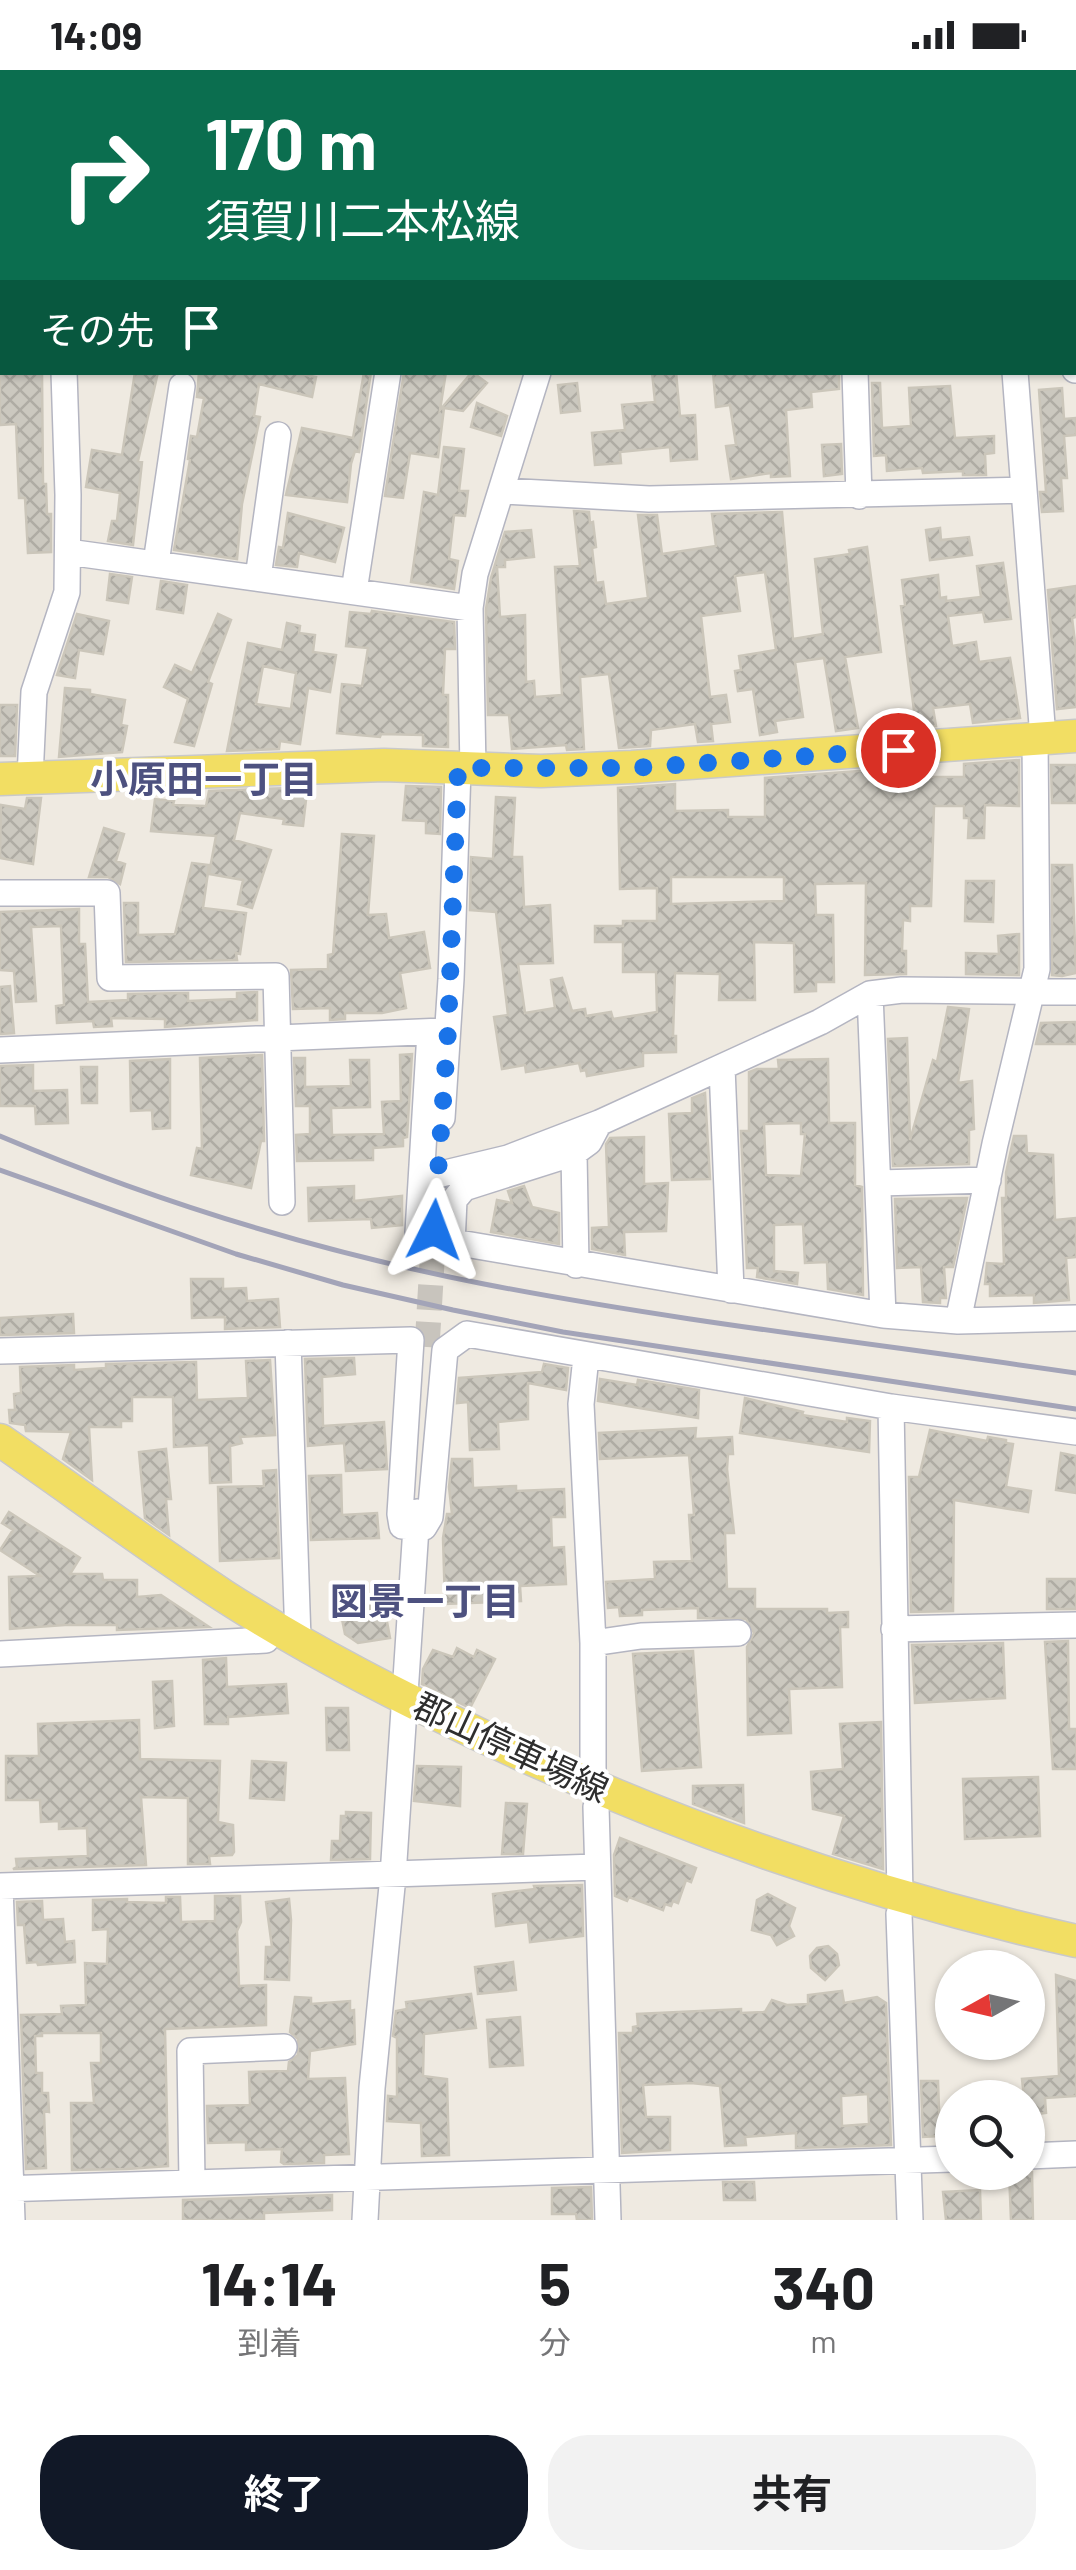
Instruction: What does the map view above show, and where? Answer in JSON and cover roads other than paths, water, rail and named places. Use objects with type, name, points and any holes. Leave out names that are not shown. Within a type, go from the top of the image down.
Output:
[{"type":"main road","points":[[15,778],[384,765],[466,769],[632,768],[1076,736]]},
{"type":"main road","name":"郡山停車場線","points":[[0,1440],[282,1640]]},
{"type":"main road","name":"郡山停車場線","points":[[0,1463],[149,1566],[403,1708],[594,1798],[681,1844],[1076,1956]]},
{"type":"main road","name":"郡山停車場線","points":[[899,1905],[1076,1941]]},
{"type":"street","points":[[15,778],[34,692],[67,592],[64,375]]},
{"type":"street","points":[[354,590],[388,375]]},
{"type":"street","points":[[537,375],[475,574],[470,608],[466,769],[418,1232],[424,1238],[443,1237],[576,1264],[883,1314],[958,1321],[1076,1318]]},
{"type":"street","points":[[855,375],[859,496]]},
{"type":"street","points":[[958,1321],[1037,969],[1039,738],[1015,375]]},
{"type":"street","points":[[156,564],[182,386]]},
{"type":"street","points":[[258,578],[278,436]]},
{"type":"street","points":[[502,491],[648,499],[1024,490]]},
{"type":"street","points":[[68,552],[470,608]]},
{"type":"street","points":[[0,893],[107,893],[110,978],[276,976],[282,1202]]},
{"type":"street","points":[[438,1175],[508,1158],[598,1123],[820,1022],[870,994],[902,990],[1076,992]]},
{"type":"street","points":[[870,994],[883,1314]]},
{"type":"street","points":[[0,1050],[439,1031]]},
{"type":"street","points":[[439,1031],[438,1175],[443,1237]]},
{"type":"street","points":[[722,1067],[730,1290]]},
{"type":"street","points":[[443,1237],[454,1200],[464,1188],[574,1153],[589,1142],[598,1123]]},
{"type":"street","points":[[574,1153],[576,1264]]},
{"type":"street","points":[[879,1184],[988,1180]]},
{"type":"street","points":[[0,1350],[288,1343],[428,1346],[467,1334],[891,1407],[1076,1432]]},
{"type":"street","points":[[0,1654],[282,1640],[288,1343]]},
{"type":"street","points":[[364,2220],[372,2088],[393,1876],[428,1346]]},
{"type":"street","points":[[586,1356],[582,1404],[608,2220]]},
{"type":"street","points":[[891,1407],[899,1905],[910,2220]]},
{"type":"street","points":[[894,1630],[1076,1626]]},
{"type":"street","points":[[592,1642],[641,1636],[738,1634]]},
{"type":"street","points":[[12,2220],[5,2188],[0,1886],[596,1867]]},
{"type":"street","points":[[192,2182],[190,2051],[284,2048]]},
{"type":"street","points":[[1045,2155],[1076,2154]]},
{"type":"street","points":[[5,2188],[935,2158]]},
{"type":"tunnel","points":[[427,1347],[434,1230]]},
{"type":"railway","points":[[0,1136],[178,1203],[299,1240],[422,1271],[631,1310],[1076,1373]]},
{"type":"railway","points":[[0,1170],[236,1254],[343,1285],[453,1310],[563,1332],[1076,1409]]},
{"type":"district","name":"小原田一丁目","points":[[204,780]]},
{"type":"district","name":"図景一丁目","points":[[425,1602]]}]
